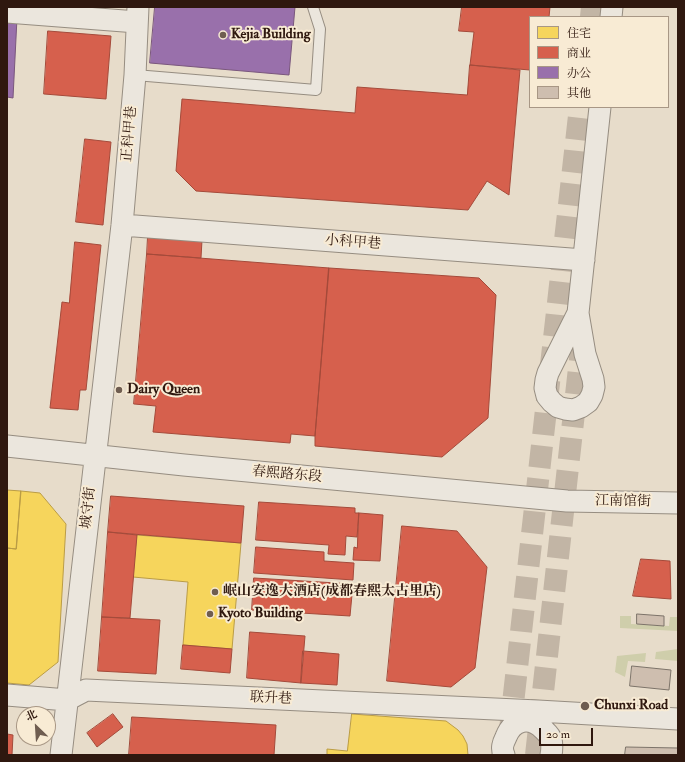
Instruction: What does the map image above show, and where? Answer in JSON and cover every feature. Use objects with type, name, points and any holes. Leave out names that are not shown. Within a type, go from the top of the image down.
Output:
[{"type":"street","points":[[7,12],[138,14]]},
{"type":"street","name":"正科甲巷","points":[[118,262],[135,75],[138,14]]},
{"type":"street","points":[[578,313],[600,108]]},
{"type":"street","name":"小科甲巷","points":[[122,225],[584,260]]},
{"type":"street","name":"城守街","points":[[61,755],[118,262]]},
{"type":"street","name":"春熙路东段","points":[[7,446],[184,465],[567,501]]},
{"type":"street","name":"江南馆街","points":[[567,501],[678,503]]},
{"type":"street","name":"联升巷","points":[[67,700],[86,690],[678,719]]},
{"type":"street","points":[[7,695],[67,700]]},
{"type":"street","points":[[504,755],[503,744],[508,732],[515,724],[526,720],[539,725],[547,733],[551,739],[551,755]]},
{"type":"lane","points":[[135,75],[316,90],[320,29],[313,7]]},
{"type":"green space","points":[[620,616],[631,616],[631,624],[669,626],[670,617],[678,617],[678,631],[620,628]]},
{"type":"green space","points":[[678,649],[678,661],[655,659],[656,652]]},
{"type":"green space","points":[[646,653],[645,662],[628,661],[625,677],[615,672],[617,656]]},
{"type":"building: 住宅","points":[[7,490],[21,491],[16,549],[7,548]]},
{"type":"building: 住宅","points":[[21,491],[40,493],[66,524],[58,662],[29,685],[7,683],[7,548],[16,549]]},
{"type":"building: 住宅","name":"Kyoto Building","points":[[137,535],[241,543],[232,649],[183,645],[188,582],[133,577]]},
{"type":"building: 住宅","points":[[352,714],[446,721],[463,736],[467,744],[468,755],[327,755],[327,749],[347,751]]},
{"type":"building: 商业","points":[[462,7],[550,7],[549,16],[529,16],[529,70],[470,65],[474,32],[459,31]]},
{"type":"building: 商业","points":[[48,31],[111,36],[106,99],[44,94]]},
{"type":"building: 商业","points":[[470,65],[520,70],[509,195],[487,181],[468,210],[196,191],[176,171],[182,99],[355,113],[357,87],[467,95]]},
{"type":"building: 商业","points":[[85,139],[111,142],[103,225],[76,222]]},
{"type":"building: 商业","points":[[148,236],[202,240],[201,258],[147,254]]},
{"type":"building: 商业","points":[[75,242],[101,245],[86,390],[80,390],[78,410],[50,408],[62,302],[69,303]]},
{"type":"building: 商业","points":[[147,254],[329,268],[315,436],[291,434],[290,443],[153,432],[156,406],[134,404]]},
{"type":"building: 商业","points":[[329,268],[479,278],[496,295],[488,418],[442,457],[315,446]]},
{"type":"building: 商业","points":[[111,496],[244,506],[241,543],[108,532]]},
{"type":"building: 商业","points":[[259,502],[355,508],[355,513],[359,513],[357,537],[346,536],[345,555],[328,554],[329,545],[256,540]]},
{"type":"building: 商业","points":[[359,513],[383,515],[380,561],[353,560],[354,547],[357,548]]},
{"type":"building: 商业","points":[[402,526],[457,531],[487,567],[475,668],[451,687],[387,681]]},
{"type":"building: 商业","points":[[108,532],[137,535],[130,618],[102,617]]},
{"type":"building: 商业","points":[[256,547],[324,552],[324,561],[354,563],[353,580],[254,573]]},
{"type":"building: 商业","points":[[641,559],[670,561],[671,599],[633,596]]},
{"type":"building: 商业","points":[[254,578],[353,584],[350,616],[252,610]]},
{"type":"building: 商业","points":[[102,617],[160,620],[156,674],[98,671]]},
{"type":"building: 商业","points":[[250,632],[305,636],[301,683],[247,678]]},
{"type":"building: 商业","points":[[183,645],[232,649],[230,673],[181,669]]},
{"type":"building: 商业","points":[[303,651],[339,654],[337,685],[301,683]]},
{"type":"building: 商业","points":[[113,714],[123,727],[97,747],[87,733]]},
{"type":"building: 商业","points":[[132,717],[276,725],[274,755],[129,755]]},
{"type":"building: 商业","points":[[7,734],[13,735],[12,755],[7,755]]},
{"type":"building: 办公","name":"Kejia Building","points":[[155,7],[295,7],[289,75],[150,63]]},
{"type":"building: 办公","points":[[7,17],[17,18],[13,98],[7,97]]},
{"type":"building: 其他","points":[[637,614],[664,616],[664,626],[637,624]]},
{"type":"building: 其他","points":[[632,666],[671,670],[669,690],[630,686]]},
{"type":"building: 其他","points":[[626,747],[678,748],[678,755],[625,755]]},
{"type":"tunnel","points":[[591,16],[592,7]]},
{"type":"tunnel","points":[[510,730],[580,108]]},
{"type":"tunnel","points":[[536,755],[582,341]]},
{"type":"place","name":"Kejia Building","points":[[223,35]]},
{"type":"place","name":"Dairy Queen","points":[[119,390]]},
{"type":"place","name":"岷山安逸大酒店(成都春熙太古里店)","points":[[215,592]]},
{"type":"place","name":"Kyoto Building","points":[[210,614]]},
{"type":"place","name":"Chunxi Road","points":[[585,706]]}]
